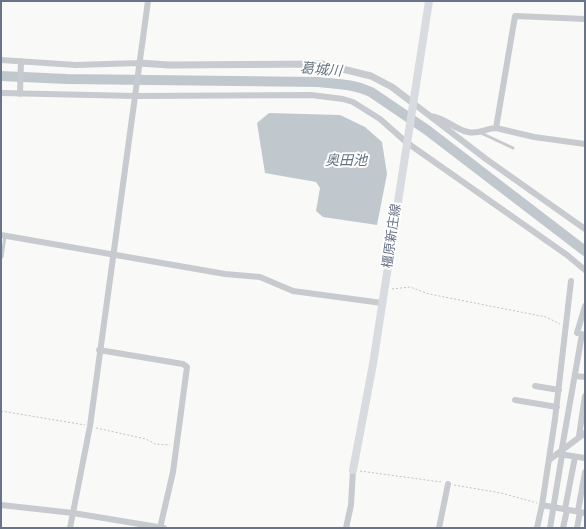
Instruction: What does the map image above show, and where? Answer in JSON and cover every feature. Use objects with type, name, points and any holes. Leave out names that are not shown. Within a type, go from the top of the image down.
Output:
[{"type":"main road","name":"橿原新庄線","points":[[353,470],[384,291],[429,1]]},
{"type":"street","points":[[70,528],[90,426],[99,350],[148,1]]},
{"type":"street","points":[[496,128],[515,16],[585,20]]},
{"type":"street","points":[[1,60],[21,63],[76,65],[322,64],[371,76],[392,86],[413,105],[585,230]]},
{"type":"street","points":[[20,92],[21,63]]},
{"type":"street","points":[[1,93],[311,95],[354,102],[407,138],[567,255],[585,270]]},
{"type":"street","points":[[430,116],[443,118],[467,132],[481,133],[491,128],[496,128],[534,137],[585,144]]},
{"type":"street","points":[[3,235],[225,274],[245,275],[272,281],[288,290],[382,303]]},
{"type":"street","points":[[537,528],[557,407],[572,280]]},
{"type":"street","points":[[550,528],[554,507],[560,452],[575,376],[585,306]]},
{"type":"street","points":[[566,330],[581,334]]},
{"type":"street","points":[[1,505],[73,513],[161,528],[173,472],[187,367],[183,364],[99,350]]},
{"type":"street","points":[[575,376],[585,377]]},
{"type":"street","points":[[535,386],[559,390]]},
{"type":"street","points":[[579,436],[585,396]]},
{"type":"street","points":[[515,400],[557,407]]},
{"type":"street","points":[[548,460],[585,433]]},
{"type":"street","points":[[560,452],[585,458]]},
{"type":"street","points":[[563,528],[575,456]]},
{"type":"street","points":[[346,528],[351,505],[353,470]]},
{"type":"street","points":[[577,528],[581,512],[585,472]]},
{"type":"street","points":[[440,528],[448,484]]},
{"type":"street","points":[[542,505],[581,512]]},
{"type":"lane","points":[[481,133],[513,148]]},
{"type":"lane","points":[[2,257],[3,235]]},
{"type":"path","points":[[384,291],[410,287],[429,294],[546,317],[566,330]]},
{"type":"path","points":[[1,410],[90,426],[146,439],[155,444],[176,446]]},
{"type":"water","name":"奥田池","points":[[269,113],[340,115],[365,127],[382,142],[387,174],[377,225],[323,217],[316,211],[320,188],[316,182],[265,173],[257,123]]},
{"type":"waterway","name":"葛城川","points":[[1,76],[67,79],[318,82],[365,89],[427,130],[585,251]]}]
